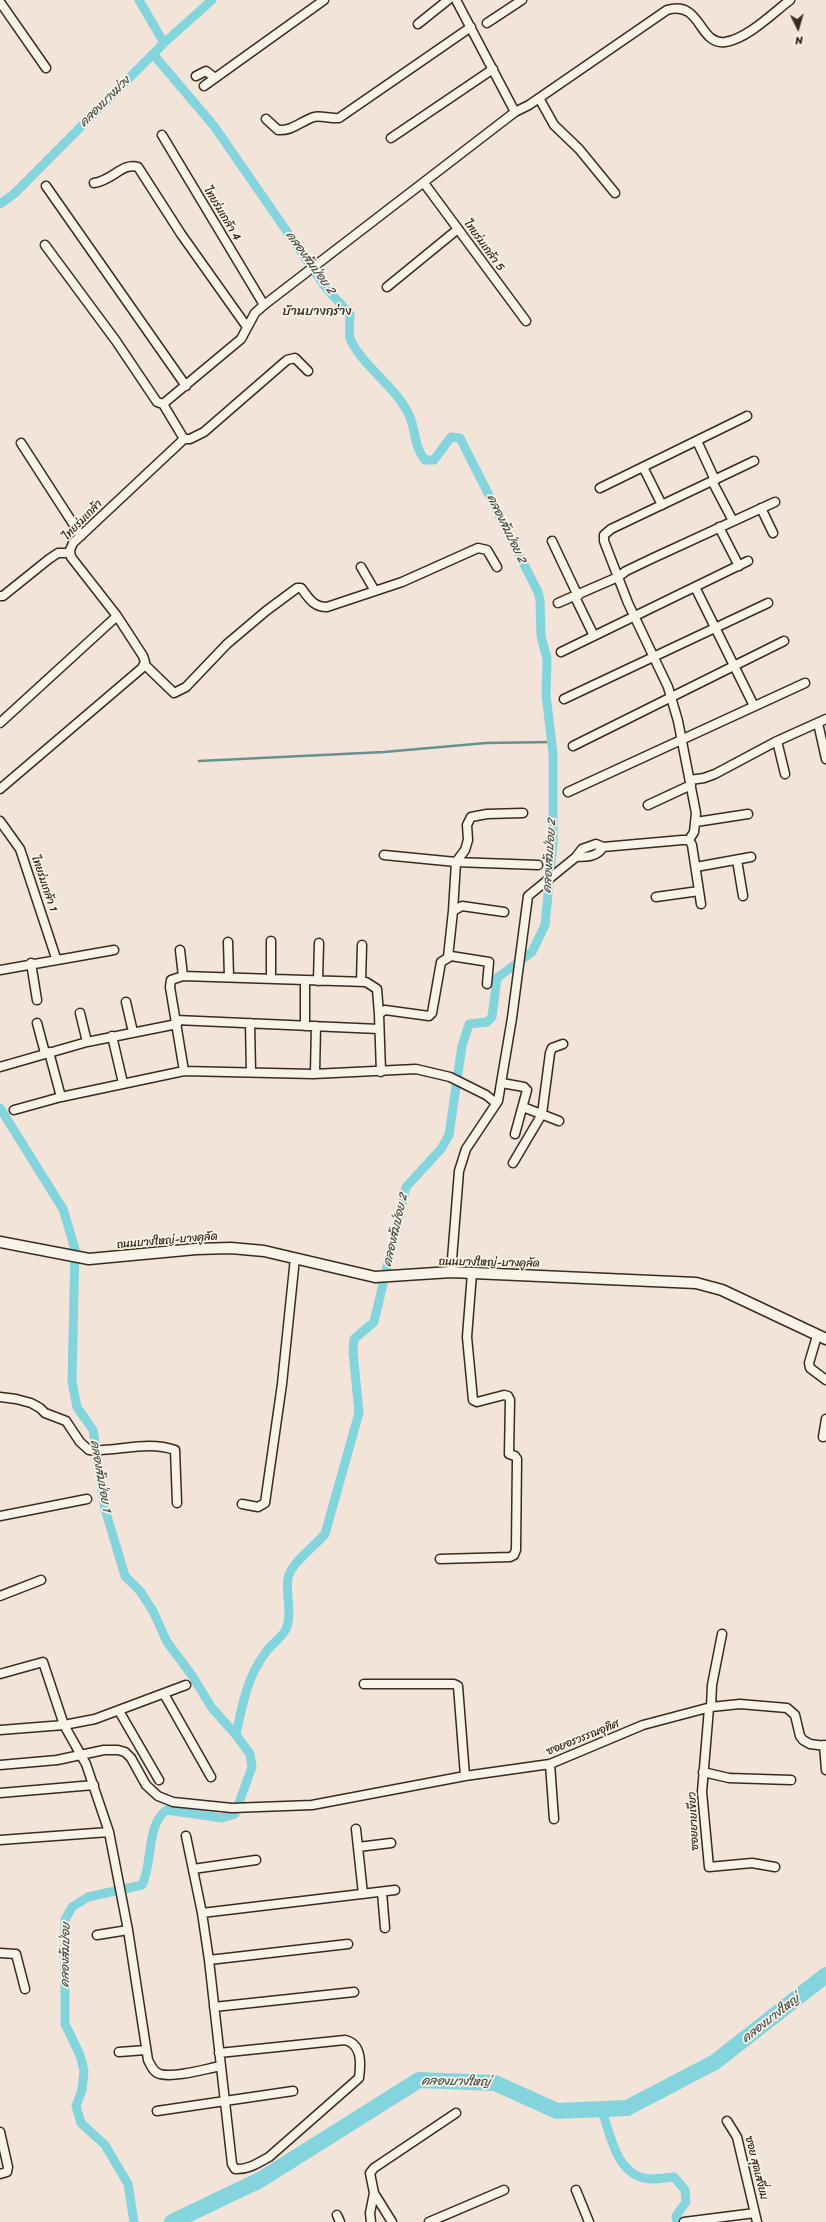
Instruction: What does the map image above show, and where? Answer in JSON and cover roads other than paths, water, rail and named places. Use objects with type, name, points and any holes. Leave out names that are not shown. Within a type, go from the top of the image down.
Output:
[{"type":"street","points":[[204,86],[324,0]]},
{"type":"street","points":[[418,24],[448,0]]},
{"type":"street","points":[[456,0],[515,112]]},
{"type":"street","points":[[487,24],[522,0]]},
{"type":"street","points":[[163,404],[241,339],[255,313],[302,274],[424,184],[515,112],[539,98],[666,10],[677,6],[686,8],[695,16],[712,39],[725,42],[745,35],[790,0]]},
{"type":"street","points":[[0,2],[46,68]]},
{"type":"street","points":[[266,119],[278,130],[284,131],[290,130],[314,117],[320,116],[329,119],[339,118],[471,27]]},
{"type":"street","points":[[391,138],[493,69]]},
{"type":"street","points":[[196,76],[206,71],[215,78]]},
{"type":"street","points":[[539,98],[554,125],[579,149],[615,192]]},
{"type":"street","name":"ไทยร่มเกล้า 4","points":[[162,135],[264,305]]},
{"type":"street","points":[[94,183],[110,178],[126,166],[131,165],[138,167],[181,234],[247,327]]},
{"type":"street","name":"ไทยร่มเกล้า 5","points":[[424,184],[526,322]]},
{"type":"street","points":[[46,186],[186,386]]},
{"type":"street","points":[[387,287],[458,229]]},
{"type":"street","points":[[46,245],[116,341],[157,402],[163,404],[184,439],[190,439],[204,432],[287,360],[295,358],[308,370]]},
{"type":"street","points":[[600,488],[747,416]]},
{"type":"street","name":"ไทยร่มเกล้า","points":[[144,664],[143,656],[117,616],[95,590],[70,553],[73,543],[184,439]]},
{"type":"street","points":[[697,440],[733,521]]},
{"type":"street","points":[[21,444],[81,536]]},
{"type":"street","points":[[689,840],[694,832],[696,822],[682,739],[671,696],[618,578],[604,541],[604,535],[611,529],[754,461]]},
{"type":"street","points":[[643,467],[662,505]]},
{"type":"street","points":[[558,603],[577,597],[618,578],[626,571],[775,502]]},
{"type":"street","points":[[761,508],[774,533]]},
{"type":"street","points":[[719,527],[739,566]]},
{"type":"street","points":[[552,541],[594,636]]},
{"type":"street","points":[[0,789],[142,668],[144,664],[174,693],[179,692],[186,687],[227,644],[293,590],[301,588],[314,604],[320,607],[342,604],[428,571],[478,548],[487,550],[497,567]]},
{"type":"street","points":[[0,596],[3,596],[58,553],[70,553]]},
{"type":"street","points":[[561,652],[748,562]]},
{"type":"street","points":[[361,567],[376,591]]},
{"type":"street","points":[[696,587],[754,706]]},
{"type":"street","points":[[564,699],[768,603]]},
{"type":"street","points":[[0,723],[117,616]]},
{"type":"street","points":[[573,746],[784,641]]},
{"type":"street","points":[[568,792],[805,683]]},
{"type":"street","points":[[648,805],[690,783],[715,774],[777,741],[826,719]]},
{"type":"street","points":[[818,723],[826,759]]},
{"type":"street","points":[[777,741],[785,774]]},
{"type":"street","points":[[448,957],[456,862],[466,850],[468,840],[467,825],[471,818],[487,814],[523,813]]},
{"type":"street","points":[[696,822],[748,814]]},
{"type":"street","name":"ไทยร่มเกล้า 1","points":[[0,821],[20,850],[38,897],[56,958]]},
{"type":"street","points":[[451,1272],[459,1171],[466,1149],[496,1103],[502,1083],[521,937],[528,896],[576,857],[582,848],[596,844],[603,847],[689,840]]},
{"type":"street","points":[[689,840],[692,845],[701,904]]},
{"type":"street","points":[[384,855],[456,862],[538,865]]},
{"type":"street","points":[[696,867],[751,857]]},
{"type":"street","points":[[737,860],[743,896]]},
{"type":"street","points":[[656,897],[699,891]]},
{"type":"street","points":[[453,911],[462,906],[504,912]]},
{"type":"street","points":[[271,941],[271,979]]},
{"type":"street","points":[[228,942],[229,977]]},
{"type":"street","points":[[318,981],[319,943]]},
{"type":"street","points":[[361,982],[362,945]]},
{"type":"street","points":[[0,970],[56,958],[114,950]]},
{"type":"street","points":[[180,950],[183,976]]},
{"type":"street","points":[[379,1014],[385,1010],[429,1016],[432,1013],[441,962],[448,957],[489,962],[487,984]]},
{"type":"street","points":[[31,963],[37,1000]]},
{"type":"street","points":[[184,1071],[171,980],[183,976],[361,982],[370,984],[377,989],[381,1072]]},
{"type":"street","points":[[305,1026],[306,980]]},
{"type":"street","points":[[126,1002],[133,1032]]},
{"type":"street","points":[[80,1013],[87,1042]]},
{"type":"street","points":[[1,1064],[112,1036],[177,1022],[250,1023],[379,1029]]},
{"type":"street","points":[[37,1023],[61,1097]]},
{"type":"street","points":[[250,1023],[251,1072]]},
{"type":"street","points":[[315,1074],[316,1026]]},
{"type":"street","points":[[112,1036],[123,1083]]},
{"type":"street","points":[[514,1163],[542,1114],[550,1052],[552,1048],[563,1044]]},
{"type":"street","points":[[14,1110],[61,1097],[184,1071],[315,1074],[381,1072],[416,1069],[450,1077],[463,1082],[486,1095],[496,1103]]},
{"type":"street","points":[[502,1083],[524,1087],[527,1090],[516,1134]]},
{"type":"street","points":[[523,1107],[559,1121]]},
{"type":"street","name":"ถนนบางใหญ่-บางคูลัด","points":[[0,1242],[89,1259],[196,1249],[231,1248],[264,1251],[376,1277],[451,1272],[696,1283],[722,1290],[821,1338]]},
{"type":"street","points":[[242,1504],[258,1507],[264,1503],[282,1384],[295,1258]]},
{"type":"street","points":[[440,1559],[510,1557],[514,1555],[516,1550],[517,1459],[515,1456],[509,1454],[510,1400],[508,1396],[504,1395],[477,1402],[473,1400],[467,1337],[472,1274]]},
{"type":"street","points":[[821,1338],[809,1363],[810,1368],[826,1380]]},
{"type":"street","points":[[0,1397],[31,1403],[45,1413],[66,1421],[80,1442],[88,1450],[141,1446],[168,1447],[175,1450],[177,1503]]},
{"type":"street","points":[[823,1436],[826,1419]]},
{"type":"street","points":[[0,1516],[86,1499]]},
{"type":"street","points":[[0,1596],[41,1580]]},
{"type":"street","name":"ซอยยายเขียว","points":[[722,1634],[712,1685],[704,1772],[704,1825],[709,1867],[752,1863],[775,1867]]},
{"type":"street","points":[[0,1674],[43,1662],[64,1726],[82,1755],[94,1785],[109,1832],[128,1930],[146,2050],[150,2064],[159,2074],[168,2075],[221,2066]]},
{"type":"street","points":[[364,1684],[454,1684],[458,1686],[465,1776]]},
{"type":"street","points":[[0,1730],[64,1726],[95,1719],[120,1711],[186,1685]]},
{"type":"street","points":[[164,1694],[211,1777]]},
{"type":"street","name":"ซอยอรวรรณอุทิศ","points":[[82,1755],[104,1750],[125,1752],[131,1758],[146,1786],[158,1796],[173,1802],[232,1808],[312,1805],[465,1776],[550,1764],[643,1725],[710,1707],[740,1704],[787,1708],[795,1715],[800,1736],[803,1740],[810,1744],[825,1746]]},
{"type":"street","points":[[120,1711],[159,1780]]},
{"type":"street","points":[[825,1746],[826,1770]]},
{"type":"street","points":[[0,1765],[57,1760],[82,1755]]},
{"type":"street","points":[[550,1764],[554,1819]]},
{"type":"street","points":[[704,1772],[729,1778],[791,1780]]},
{"type":"street","points":[[0,1793],[94,1785]]},
{"type":"street","points":[[356,1829],[363,1894]]},
{"type":"street","points":[[0,1840],[109,1832]]},
{"type":"street","points":[[186,1836],[202,1913],[209,1960],[232,2164],[235,2169],[242,2170],[269,2157],[360,2078],[361,2067],[357,2047],[351,2042],[345,2040],[220,2053]]},
{"type":"street","points":[[358,1847],[391,1843]]},
{"type":"street","points":[[193,1869],[256,1860]]},
{"type":"street","points":[[202,1913],[395,1890]]},
{"type":"street","points":[[382,1892],[385,1928]]},
{"type":"street","points":[[97,1935],[128,1930]]},
{"type":"street","points":[[209,1960],[348,1944]]},
{"type":"street","points":[[0,1952],[16,1954],[25,1989]]},
{"type":"street","points":[[214,2007],[354,1992]]},
{"type":"street","points":[[119,2052],[146,2050]]},
{"type":"street","points":[[157,2111],[293,2091]]},
{"type":"street","points":[[392,2222],[374,2193],[370,2180],[370,2173],[374,2168],[456,2113]]},
{"type":"street","name":"ซอย สุดเสงี่ยม","points":[[727,2122],[738,2137],[757,2222]]},
{"type":"street","points":[[0,2132],[8,2167],[7,2172],[0,2174]]},
{"type":"street","points":[[430,2222],[504,2190]]},
{"type":"street","points":[[576,2190],[589,2222]]},
{"type":"street","points":[[371,2222],[370,2213],[374,2193]]},
{"type":"street","points":[[684,2222],[755,2213]]},
{"type":"waterway","points":[[139,0],[164,43]]},
{"type":"waterway","name":"คลองบางม่วง","points":[[0,204],[15,193],[164,43],[212,0]]},
{"type":"waterway","name":"คลองส้มป่อย 2","points":[[153,54],[214,126],[326,288],[350,314],[349,332],[351,341],[365,361],[390,387],[404,406],[410,417],[421,455],[425,460],[434,460],[451,437],[460,438],[538,592],[540,600],[541,636],[547,659],[546,695],[553,753],[553,843],[545,925],[532,952],[497,978],[492,1017],[487,1022],[469,1024],[462,1046],[449,1135],[441,1149],[406,1187],[374,1322],[354,1339],[353,1352],[359,1413],[325,1534],[298,1561],[290,1572],[287,1584],[289,1610],[288,1623],[282,1635],[268,1649],[254,1671],[246,1692],[236,1735]]},
{"type":"waterway","points":[[199,761],[384,752],[486,743],[552,742]]},
{"type":"waterway","name":"คลองส้มป่อย 1","points":[[0,1108],[63,1209],[75,1249],[72,1382],[77,1407],[93,1430],[105,1509],[125,1576],[140,1591],[153,1611],[167,1642],[191,1674],[212,1708],[236,1735],[250,1754],[252,1767],[235,1814],[222,1818],[167,1810],[160,1816],[156,1824],[148,1866],[142,1885],[88,1897],[72,1907],[65,1920],[65,2024],[80,2055],[84,2071],[82,2090],[76,2106],[81,2123],[105,2145],[128,2184],[134,2222]]},
{"type":"waterway","name":"คลองบางใหญ่","points":[[172,2222],[260,2180],[419,2080],[495,2083],[557,2111],[627,2108],[715,2062],[826,1975]]},
{"type":"waterway","points":[[601,2109],[614,2148],[625,2166],[640,2177],[648,2179],[674,2177],[685,2190],[686,2202],[676,2216],[677,2222]]},
{"type":"district","name":"บ้านบางกร่าง","points":[[317,312]]},
{"type":"water label","name":"คลองส้มป่อย","points":[[66,1955]]}]
